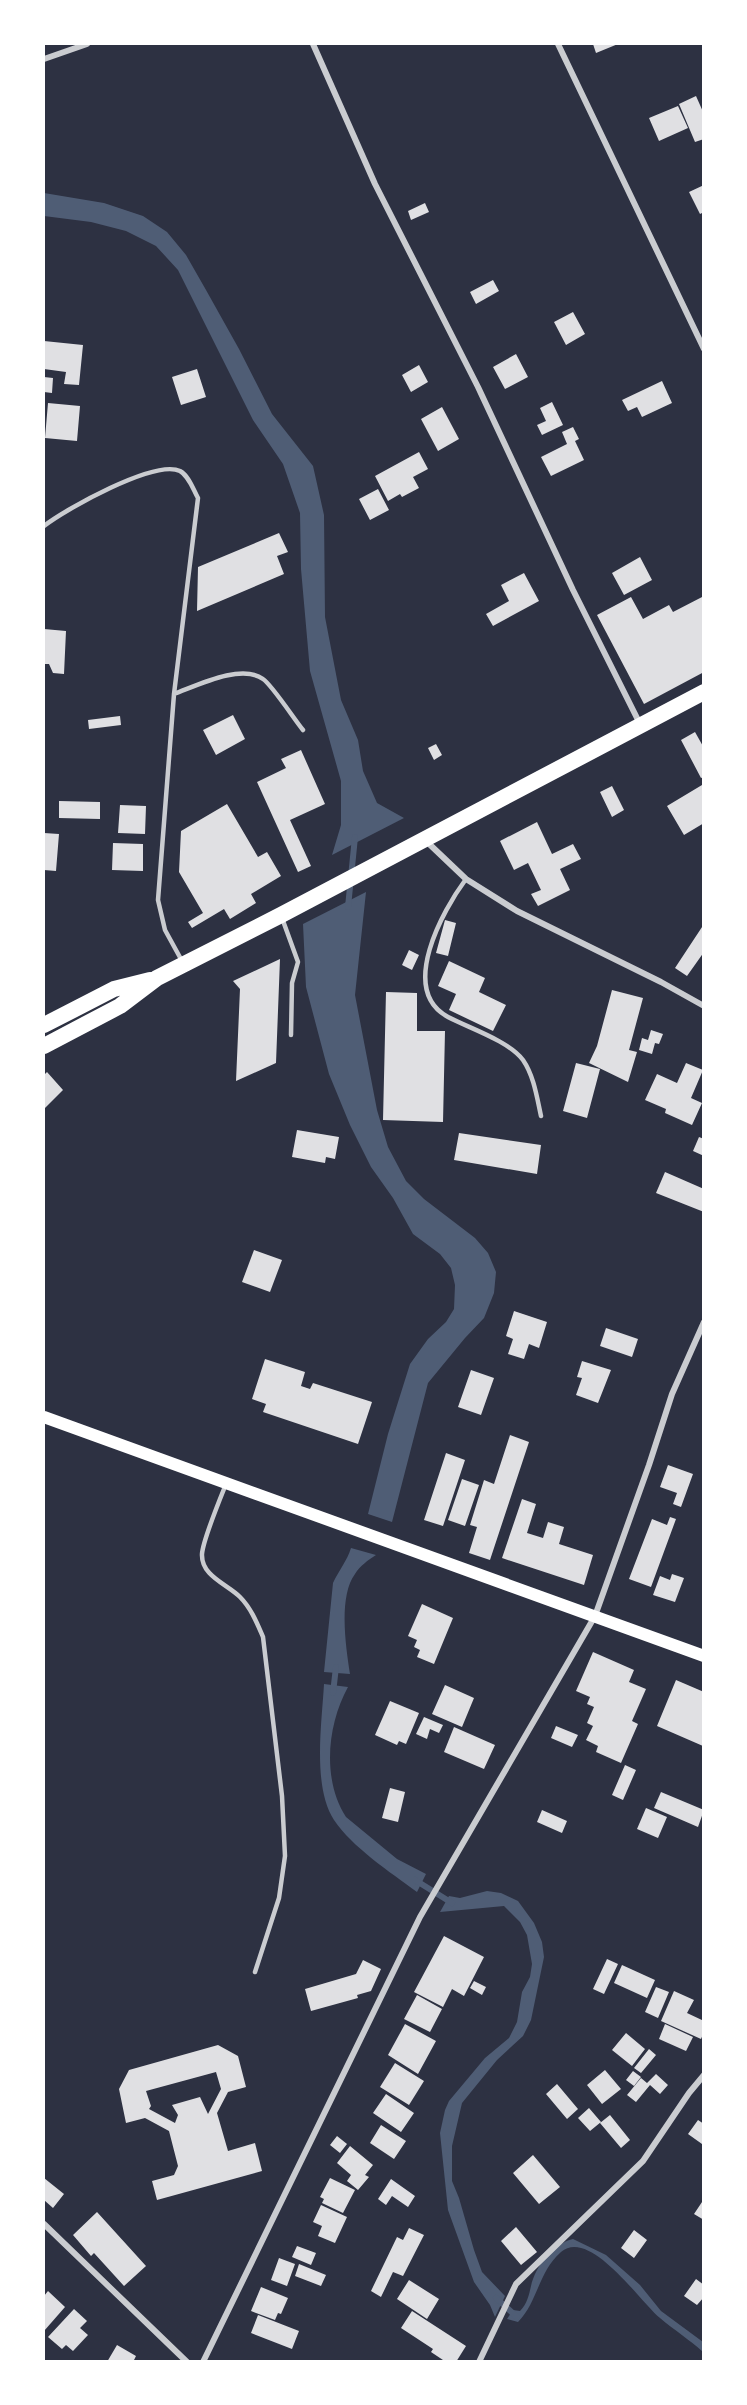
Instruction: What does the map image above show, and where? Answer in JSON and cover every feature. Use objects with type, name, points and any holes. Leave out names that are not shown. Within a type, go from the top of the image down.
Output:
[{"type":"highway","points":[[44,1046],[120,1006],[157,978],[704,692]]},
{"type":"highway","points":[[44,1025],[114,989],[157,978]]},
{"type":"main road","points":[[44,1417],[704,1656]]},
{"type":"street","points":[[44,59],[87,44]]},
{"type":"street","points":[[313,44],[375,184],[478,387],[573,590],[641,725]]},
{"type":"street","points":[[558,44],[704,349]]},
{"type":"street","points":[[419,842],[466,879],[517,911],[662,982],[704,1006]]},
{"type":"street","points":[[202,2361],[420,1917],[595,1616],[672,1394],[704,1322]]},
{"type":"street","points":[[479,2361],[516,2284],[643,2161],[688,2093],[704,2075]]},
{"type":"street","points":[[44,2224],[187,2361]]},
{"type":"lane","points":[[44,526],[85,499],[139,477],[171,469],[184,474],[198,498],[174,694],[158,900],[165,930],[184,964]]},
{"type":"lane","points":[[174,694],[230,674],[246,673],[262,679],[303,730]]},
{"type":"lane","points":[[466,879],[449,903],[436,929],[427,958],[426,981],[432,1002],[445,1015],[509,1048],[522,1058],[530,1072],[542,1116]]},
{"type":"lane","points":[[281,915],[298,962],[292,983],[291,1035]]},
{"type":"lane","points":[[226,1484],[202,1553],[204,1565],[208,1573],[240,1597],[254,1615],[263,1637],[282,1796],[285,1856],[279,1898],[255,1972]]},
{"type":"water","points":[[44,193],[104,203],[143,216],[167,232],[186,255],[239,349],[272,414],[313,466],[324,515],[325,617],[341,700],[358,740],[363,771],[377,803],[404,818],[332,855],[341,825],[341,781],[310,671],[301,569],[300,513],[283,464],[253,420],[178,270],[156,246],[126,231],[91,222],[44,216]]},
{"type":"water","points":[[366,892],[355,995],[377,1110],[388,1147],[406,1181],[424,1199],[475,1238],[488,1253],[496,1272],[494,1293],[484,1318],[428,1383],[392,1522],[368,1514],[388,1434],[410,1364],[428,1339],[446,1322],[454,1309],[455,1285],[451,1268],[440,1254],[413,1234],[393,1198],[371,1167],[350,1125],[329,1074],[306,987],[303,924]]},
{"type":"water","points":[[351,1548],[376,1555],[357,1571],[346,1596],[345,1623],[350,1674],[324,1672],[333,1583]]},
{"type":"water","points":[[324,1684],[348,1687],[335,1718],[330,1752],[333,1786],[338,1802],[346,1817],[397,1859],[426,1874],[417,1892],[372,1859],[351,1840],[334,1820],[327,1806],[323,1790],[320,1753]]},
{"type":"water","points":[[487,1891],[501,1893],[518,1901],[534,1923],[542,1942],[544,1957],[531,2020],[523,2036],[497,2060],[462,2103],[452,2146],[452,2181],[474,2250],[482,2272],[505,2296],[495,2317],[490,2305],[474,2282],[448,2210],[440,2133],[449,2101],[485,2058],[509,2038],[517,2022],[522,1992],[530,1977],[532,1964],[527,1935],[520,1922],[504,1906],[440,1912],[449,1896],[460,1898]]},
{"type":"water","points":[[573,2239],[606,2255],[640,2285],[661,2311],[703,2342],[703,2352],[651,2310],[600,2258],[586,2250],[573,2247],[561,2252],[553,2260],[525,2314],[518,2322],[507,2319],[513,2310],[520,2311],[524,2305],[533,2278],[546,2256]]},
{"type":"building","points":[[593,44],[618,44],[596,53]]},
{"type":"building","points":[[696,96],[704,114],[704,139],[695,142],[679,104]]},
{"type":"building","points":[[678,106],[688,128],[659,141],[649,118]]},
{"type":"building","points":[[704,185],[704,212],[700,214],[689,192]]},
{"type":"building","points":[[425,203],[429,212],[411,220],[408,211]]},
{"type":"building","points":[[493,280],[499,291],[476,304],[470,292]]},
{"type":"building","points":[[573,312],[585,334],[566,345],[554,322]]},
{"type":"building","points":[[44,341],[83,345],[79,385],[64,384],[66,372],[44,369]]},
{"type":"building","points":[[516,354],[528,377],[505,389],[493,367]]},
{"type":"building","points":[[419,365],[428,382],[411,392],[402,375]]},
{"type":"building","points":[[197,369],[206,397],[181,405],[172,377]]},
{"type":"building","points":[[44,377],[53,378],[52,393],[44,392]]},
{"type":"building","points":[[662,381],[672,403],[642,417],[637,407],[628,411],[622,400]]},
{"type":"building","points":[[552,402],[563,425],[542,435],[537,425],[546,421],[540,408]]},
{"type":"building","points":[[48,403],[80,406],[77,441],[45,438]]},
{"type":"building","points":[[442,407],[459,439],[438,451],[421,419]]},
{"type":"building","points":[[573,427],[579,439],[575,441],[584,460],[551,476],[541,457],[567,444],[562,432]]},
{"type":"building","points":[[419,452],[428,469],[413,477],[419,488],[402,497],[400,494],[388,501],[375,476]]},
{"type":"building","points":[[378,489],[389,510],[370,520],[359,499]]},
{"type":"building","points":[[279,533],[288,552],[277,556],[284,574],[197,611],[198,567]]},
{"type":"building","points":[[640,557],[652,580],[624,595],[612,573]]},
{"type":"building","points":[[524,573],[539,601],[493,626],[486,614],[509,601],[501,585]]},
{"type":"building","points":[[704,596],[704,672],[644,704],[597,615],[631,597],[643,619],[669,605],[673,612]]},
{"type":"building","points":[[44,629],[66,631],[64,674],[53,673],[49,664],[44,664]]},
{"type":"building","points":[[233,715],[245,739],[216,755],[203,730]]},
{"type":"building","points":[[120,716],[121,725],[89,729],[88,720]]},
{"type":"building","points":[[695,732],[704,748],[704,777],[701,778],[681,740]]},
{"type":"building","points":[[436,744],[442,755],[434,760],[428,748]]},
{"type":"building","points":[[301,750],[325,804],[290,820],[311,866],[298,872],[257,782],[286,768],[281,759]]},
{"type":"building","points":[[702,785],[704,823],[684,835],[667,806]]},
{"type":"building","points":[[612,786],[624,810],[612,817],[600,792]]},
{"type":"building","points":[[59,801],[100,802],[100,819],[59,818]]},
{"type":"building","points":[[227,804],[258,857],[267,852],[281,876],[251,894],[256,903],[230,919],[224,909],[192,928],[188,922],[203,913],[179,872],[181,831]]},
{"type":"building","points":[[120,805],[146,806],[145,834],[118,833]]},
{"type":"building","points":[[537,822],[552,854],[573,844],[581,859],[560,869],[570,890],[538,906],[531,894],[541,890],[528,863],[514,870],[500,841]]},
{"type":"building","points":[[44,833],[59,834],[56,871],[44,870]]},
{"type":"building","points":[[113,843],[143,844],[143,871],[112,870]]},
{"type":"building","points":[[445,920],[456,923],[448,956],[436,953]]},
{"type":"building","points":[[704,924],[704,952],[687,976],[675,968]]},
{"type":"building","points":[[409,950],[419,955],[412,970],[402,965]]},
{"type":"building","points":[[280,959],[276,1063],[236,1081],[240,989],[233,981]]},
{"type":"building","points":[[449,961],[485,978],[479,992],[506,1005],[493,1031],[449,1010],[456,994],[438,986]]},
{"type":"building","points":[[612,990],[643,998],[629,1050],[637,1052],[628,1082],[589,1063],[597,1046]]},
{"type":"building","points":[[386,992],[417,993],[417,1031],[445,1031],[443,1122],[383,1120]]},
{"type":"building","points":[[651,1030],[663,1034],[659,1044],[655,1043],[652,1054],[639,1050],[642,1038],[648,1040]]},
{"type":"building","points":[[576,1063],[600,1069],[587,1118],[563,1111]]},
{"type":"building","points":[[686,1063],[703,1070],[691,1098],[702,1103],[692,1125],[665,1113],[666,1109],[645,1100],[657,1074],[677,1083]]},
{"type":"building","points":[[47,1072],[63,1090],[45,1108],[44,1075]]},
{"type":"building","points":[[297,1130],[339,1137],[335,1159],[326,1157],[325,1163],[292,1157]]},
{"type":"building","points":[[459,1133],[541,1145],[537,1174],[454,1160]]},
{"type":"building","points":[[699,1137],[704,1139],[704,1156],[693,1151]]},
{"type":"building","points":[[665,1172],[704,1189],[704,1212],[656,1193]]},
{"type":"building","points":[[254,1250],[282,1260],[270,1292],[242,1282]]},
{"type":"building","points":[[514,1311],[547,1322],[539,1348],[529,1344],[524,1359],[508,1354],[513,1339],[506,1336]]},
{"type":"building","points":[[606,1328],[638,1339],[632,1357],[600,1346]]},
{"type":"building","points":[[265,1359],[305,1372],[301,1386],[310,1389],[313,1383],[372,1402],[358,1444],[263,1412],[266,1404],[252,1399]]},
{"type":"building","points":[[582,1361],[611,1370],[598,1403],[576,1395],[582,1378],[577,1377]]},
{"type":"building","points":[[471,1370],[494,1378],[481,1415],[458,1407]]},
{"type":"building","points":[[510,1435],[529,1442],[490,1560],[469,1553],[477,1527],[470,1525],[484,1480],[494,1484]]},
{"type":"building","points":[[446,1453],[465,1460],[443,1526],[424,1520]]},
{"type":"building","points":[[668,1465],[693,1474],[681,1507],[673,1504],[677,1493],[660,1487]]},
{"type":"building","points":[[462,1479],[479,1485],[465,1526],[448,1520]]},
{"type":"building","points":[[522,1499],[536,1504],[527,1533],[543,1538],[548,1522],[564,1527],[559,1544],[593,1555],[584,1585],[502,1558]]},
{"type":"building","points":[[670,1517],[676,1519],[651,1587],[629,1579],[652,1519],[667,1525]]},
{"type":"building","points":[[672,1574],[684,1578],[675,1602],[653,1595],[660,1576],[670,1580]]},
{"type":"building","points":[[422,1604],[453,1618],[434,1664],[417,1657],[420,1650],[414,1647],[417,1640],[408,1636]]},
{"type":"building","points":[[593,1652],[634,1670],[629,1682],[646,1689],[632,1721],[638,1724],[621,1763],[596,1752],[598,1746],[586,1740],[593,1726],[587,1723],[594,1707],[587,1704],[590,1697],[576,1691]]},
{"type":"building","points":[[676,1680],[704,1692],[703,1746],[657,1726]]},
{"type":"building","points":[[445,1685],[474,1698],[462,1727],[432,1714]]},
{"type":"building","points":[[390,1701],[419,1713],[406,1744],[399,1741],[397,1745],[375,1735]]},
{"type":"building","points":[[424,1717],[443,1725],[439,1733],[430,1729],[427,1739],[416,1734]]},
{"type":"building","points":[[556,1726],[578,1735],[572,1747],[551,1738]]},
{"type":"building","points":[[454,1727],[495,1745],[484,1769],[444,1752]]},
{"type":"building","points":[[625,1765],[636,1770],[623,1800],[612,1795]]},
{"type":"building","points":[[390,1788],[405,1792],[398,1822],[382,1818]]},
{"type":"building","points":[[661,1792],[704,1810],[698,1827],[654,1808]]},
{"type":"building","points":[[646,1808],[667,1817],[658,1838],[637,1829]]},
{"type":"building","points":[[542,1810],[567,1821],[562,1833],[537,1822]]},
{"type":"building","points":[[444,1936],[484,1957],[464,1996],[452,1989],[443,2007],[414,1992]]},
{"type":"building","points":[[607,1959],[618,1964],[604,1994],[593,1989]]},
{"type":"building","points":[[363,1960],[381,1969],[371,1991],[357,1995],[358,1998],[311,2011],[305,1989],[356,1974]]},
{"type":"building","points":[[622,1965],[655,1980],[647,1998],[614,1983]]},
{"type":"building","points":[[474,1981],[486,1987],[482,1995],[470,1988]]},
{"type":"building","points":[[656,1987],[669,1992],[658,2018],[645,2012]]},
{"type":"building","points":[[674,1991],[694,2000],[687,2013],[704,2021],[704,2032],[701,2039],[661,2021]]},
{"type":"building","points":[[417,1995],[442,2009],[430,2032],[404,2019]]},
{"type":"building","points":[[405,2024],[436,2041],[418,2074],[388,2055]]},
{"type":"building","points":[[665,2024],[693,2037],[686,2051],[659,2039]]},
{"type":"building","points":[[626,2033],[645,2049],[632,2066],[612,2050]]},
{"type":"building","points":[[218,2045],[238,2056],[246,2087],[228,2092],[217,2113],[228,2151],[255,2143],[262,2171],[157,2200],[152,2181],[174,2175],[178,2166],[169,2131],[145,2118],[126,2123],[119,2089],[129,2070]],"holes":[[[216,2072],[221,2089],[208,2114],[200,2097],[172,2105],[178,2115],[175,2123],[149,2109],[151,2106],[146,2091]]]},
{"type":"building","points":[[649,2049],[656,2055],[641,2073],[634,2068]]},
{"type":"building","points":[[395,2063],[424,2081],[409,2105],[380,2087]]},
{"type":"building","points":[[605,2070],[621,2089],[602,2104],[587,2085]]},
{"type":"building","points":[[633,2071],[641,2077],[634,2086],[626,2080]]},
{"type":"building","points":[[656,2074],[668,2085],[660,2094],[650,2085],[636,2102],[627,2095],[641,2078],[647,2083]]},
{"type":"building","points":[[557,2084],[578,2109],[567,2119],[546,2094]]},
{"type":"building","points":[[386,2094],[414,2113],[401,2132],[373,2113]]},
{"type":"building","points":[[589,2108],[601,2122],[590,2131],[578,2118]]},
{"type":"building","points":[[610,2115],[630,2140],[621,2148],[600,2123]]},
{"type":"building","points":[[698,2120],[704,2124],[702,2144],[688,2134]]},
{"type":"building","points":[[381,2125],[406,2141],[394,2159],[370,2143]]},
{"type":"building","points":[[337,2136],[347,2144],[340,2153],[330,2145]]},
{"type":"building","points":[[350,2146],[373,2165],[365,2175],[369,2177],[358,2190],[347,2181],[351,2175],[337,2163]]},
{"type":"building","points":[[533,2155],[560,2187],[539,2204],[513,2173]]},
{"type":"building","points":[[44,2178],[64,2194],[53,2208],[44,2200]]},
{"type":"building","points":[[330,2178],[355,2190],[343,2213],[322,2203],[324,2199],[320,2197]]},
{"type":"building","points":[[391,2179],[415,2196],[408,2207],[392,2196],[386,2205],[378,2199]]},
{"type":"building","points":[[704,2199],[704,2220],[694,2214]]},
{"type":"building","points":[[321,2205],[347,2217],[335,2243],[318,2236],[322,2226],[313,2222]]},
{"type":"building","points":[[97,2212],[146,2266],[124,2286],[94,2253],[91,2256],[73,2235]]},
{"type":"building","points":[[516,2227],[537,2252],[521,2265],[501,2241]]},
{"type":"building","points":[[409,2228],[424,2235],[403,2276],[393,2272],[381,2297],[371,2291],[397,2237],[403,2240]]},
{"type":"building","points":[[634,2230],[647,2240],[634,2258],[621,2248]]},
{"type":"building","points":[[297,2246],[316,2253],[311,2265],[292,2257]]},
{"type":"building","points":[[279,2258],[295,2264],[287,2286],[271,2280]]},
{"type":"building","points":[[299,2264],[326,2275],[321,2286],[295,2276]]},
{"type":"building","points":[[696,2279],[704,2285],[704,2297],[697,2305],[684,2296]]},
{"type":"building","points":[[409,2280],[439,2299],[427,2319],[397,2299]]},
{"type":"building","points":[[261,2287],[288,2298],[281,2314],[278,2313],[275,2320],[251,2311]]},
{"type":"building","points":[[48,2291],[65,2307],[44,2331],[44,2296]]},
{"type":"building","points":[[74,2309],[87,2321],[80,2328],[88,2335],[73,2351],[66,2345],[62,2349],[48,2337]]},
{"type":"building","points":[[412,2311],[466,2346],[456,2362],[446,2362],[431,2352],[433,2349],[401,2328]]},
{"type":"building","points":[[258,2315],[299,2331],[292,2349],[251,2333]]},
{"type":"building","points":[[117,2345],[136,2356],[133,2362],[107,2362]]},
{"type":"waterway","points":[[348,907],[355,837]]},
{"type":"waterway","points":[[333,1693],[336,1667]]},
{"type":"waterway","points":[[415,1880],[452,1903]]},
{"type":"waterway","points":[[496,2298],[517,2317]]}]
